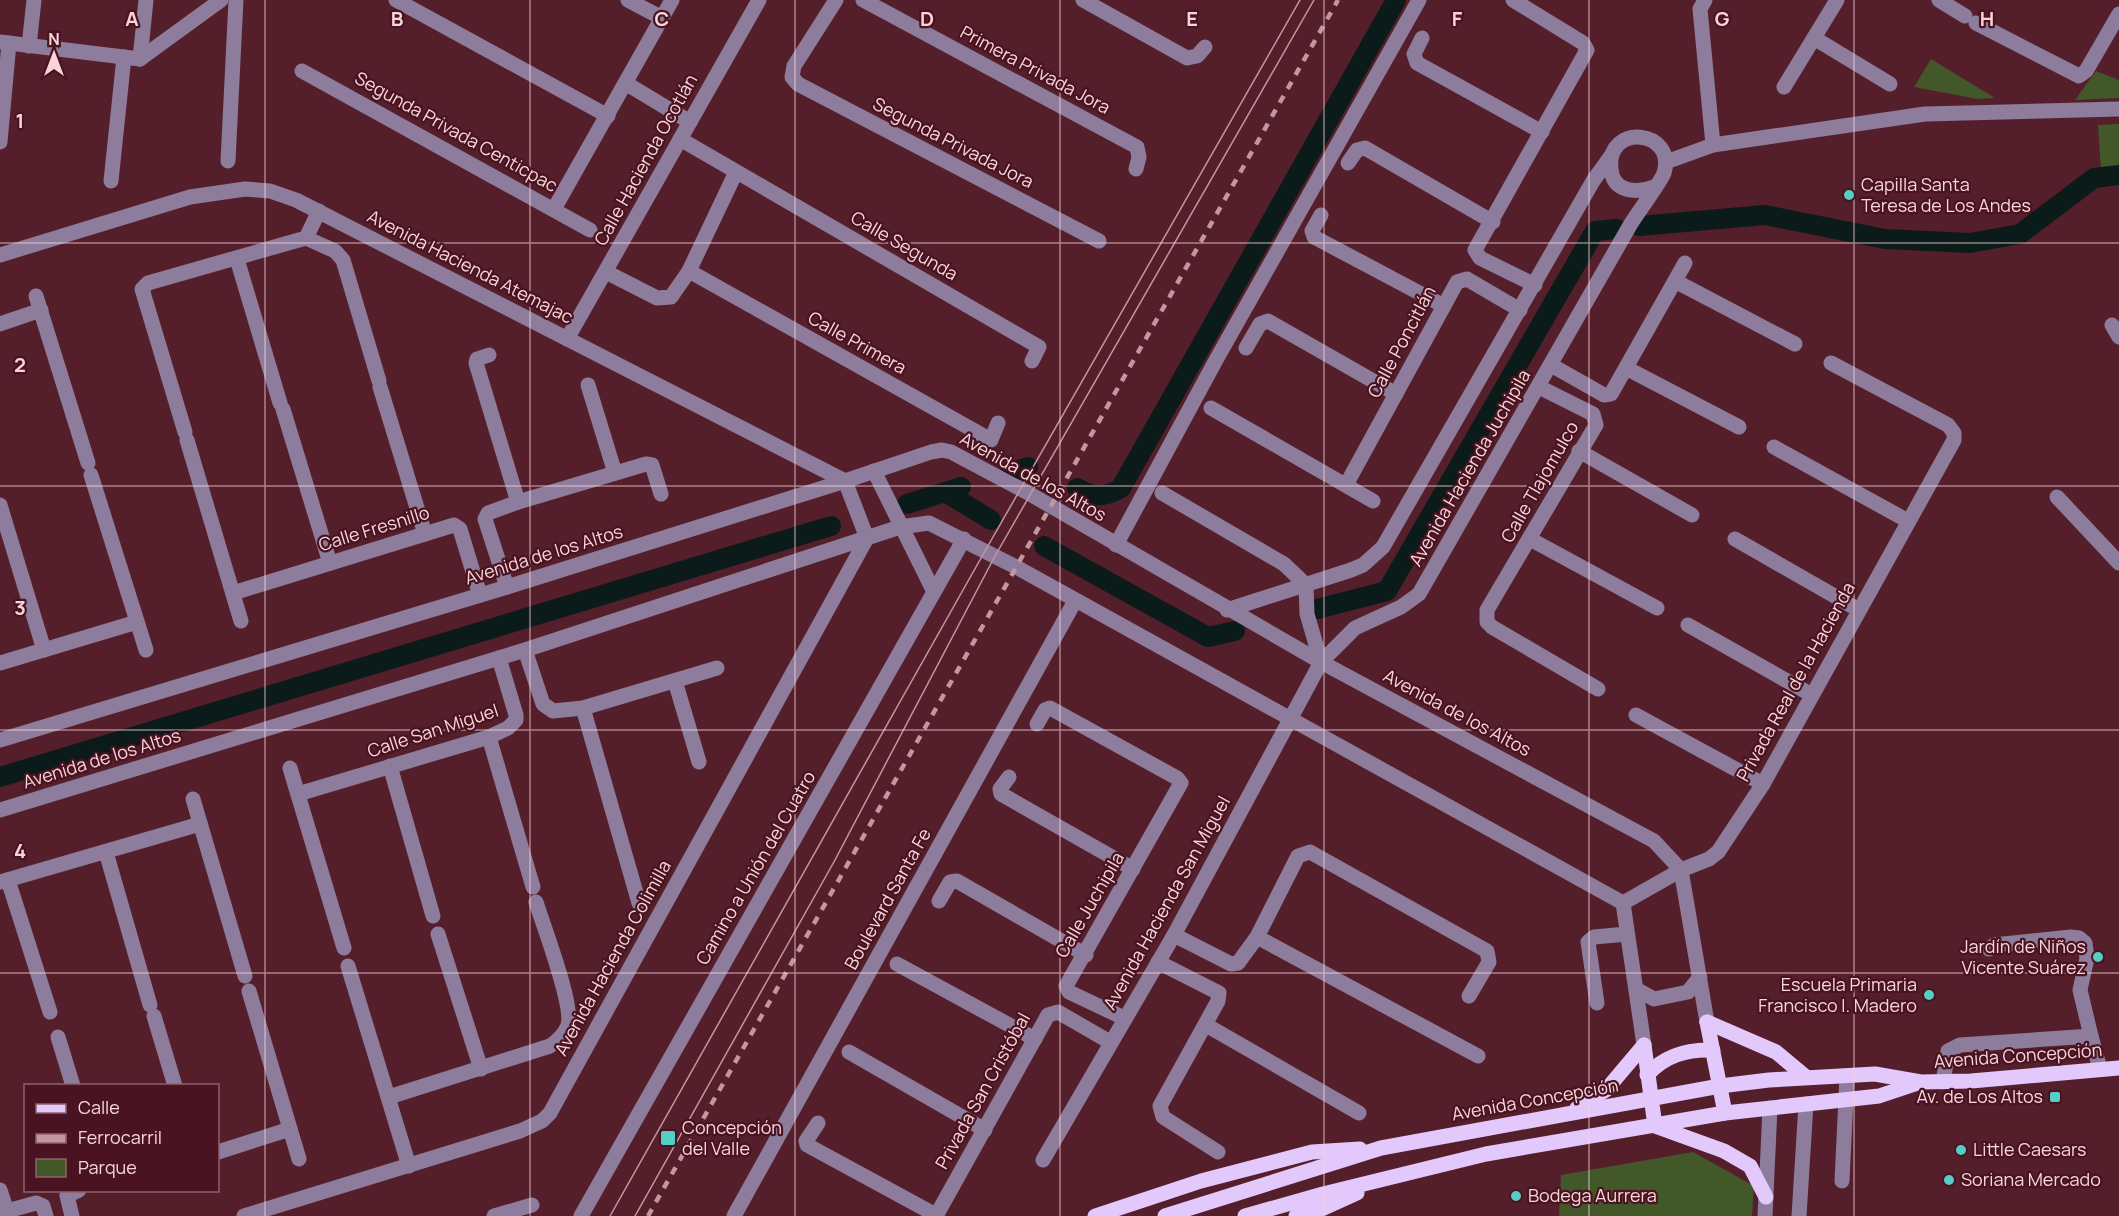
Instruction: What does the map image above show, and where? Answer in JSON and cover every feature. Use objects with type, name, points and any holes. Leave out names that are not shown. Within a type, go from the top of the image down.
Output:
[{"type":"main road","points":[[1707,1022],[1725,1113]]},
{"type":"main road","points":[[1707,1022],[1776,1052],[1806,1077],[1806,1104]]},
{"type":"main road","points":[[1644,1045],[1655,1126],[1724,1151],[1750,1166],[1766,1197]]},
{"type":"main road","points":[[1568,1113],[1606,1090],[1644,1045]]},
{"type":"main road","points":[[1647,1075],[1658,1063],[1677,1054],[1696,1049],[1713,1050]]},
{"type":"main road","name":"Avenida Concepción","points":[[1165,1216],[1381,1148],[1720,1086],[1806,1077],[1875,1074],[1921,1082],[1943,1082],[2119,1068]]},
{"type":"main road","points":[[1769,1080],[1770,1108]]},
{"type":"main road","name":"Avenida Concepción","points":[[1245,1216],[1323,1194],[1388,1180],[1486,1154],[1725,1113],[1879,1096],[1921,1082]]},
{"type":"main road","points":[[1095,1216],[1201,1181],[1312,1152],[1381,1148]]},
{"type":"main road","points":[[1296,1216],[1324,1208],[1388,1180]]},
{"type":"street","points":[[29,46],[34,0]]},
{"type":"street","points":[[140,59],[146,0]]},
{"type":"street","points":[[0,142],[4,43],[140,59],[221,0]]},
{"type":"street","points":[[228,161],[236,0]]},
{"type":"street","points":[[396,0],[608,117]]},
{"type":"street","points":[[628,0],[662,18]]},
{"type":"street","points":[[554,208],[627,84],[672,0]]},
{"type":"street","name":"Calle Hacienda Ocotlán","points":[[567,339],[759,0]]},
{"type":"street","name":"Segunda Privada Jora","points":[[836,0],[794,66],[792,77],[806,89],[1100,241]]},
{"type":"street","name":"Primera Privada Jora","points":[[863,0],[1137,147],[1139,157],[1136,169]]},
{"type":"street","points":[[1083,0],[1187,58],[1197,56],[1205,47]]},
{"type":"street","points":[[1116,545],[1216,360],[1419,0]]},
{"type":"street","points":[[1513,0],[1583,43],[1587,50],[1493,222],[1476,247],[1475,254],[1534,285]]},
{"type":"street","points":[[1705,0],[1700,9],[1713,145]]},
{"type":"street","points":[[1784,87],[1837,0]]},
{"type":"street","points":[[1939,0],[1970,20],[2079,76],[2086,72],[2119,14]]},
{"type":"street","points":[[1422,38],[1414,54],[1417,63],[1542,132]]},
{"type":"street","points":[[1814,38],[1890,84]]},
{"type":"street","points":[[111,181],[124,57]]},
{"type":"street","name":"Segunda Privada Centicpac","points":[[302,71],[554,208],[590,230]]},
{"type":"street","points":[[627,84],[690,122]]},
{"type":"street","points":[[1666,162],[1713,145],[1925,114],[2119,109]]},
{"type":"street","points":[[1642,136],[1655,142],[1666,162],[1663,176],[1654,187],[1639,192],[1627,190],[1617,184],[1611,172],[1611,156],[1617,145],[1628,138],[1642,136]]},
{"type":"street","points":[[606,272],[662,300],[671,297],[689,271],[736,172],[680,139]]},
{"type":"street","points":[[1348,163],[1357,150],[1365,148],[1493,222]]},
{"type":"street","name":"Avenida Hacienda Juchipila","points":[[1227,610],[1363,565],[1383,547],[1593,181],[1611,156]]},
{"type":"street","name":"Calle Segunda","points":[[736,172],[1039,347],[1032,361]]},
{"type":"street","name":"Avenida Hacienda Juchipila","points":[[1321,662],[1355,628],[1401,608],[1419,594],[1654,187]]},
{"type":"street","name":"Avenida Hacienda Atemajac","points":[[0,255],[190,197],[245,189],[270,191],[319,211],[846,482]]},
{"type":"street","points":[[306,238],[319,211]]},
{"type":"street","points":[[1322,215],[1312,231],[1314,237],[1444,306]]},
{"type":"street","points":[[241,621],[142,289],[148,283],[237,260],[306,238],[335,250],[343,260],[425,534]]},
{"type":"street","points":[[237,260],[330,563]]},
{"type":"street","points":[[1551,365],[1604,395],[1609,395],[1685,263]]},
{"type":"street","name":"Calle Primera","points":[[689,271],[991,440],[998,423]]},
{"type":"street","name":"Calle Poncitlán","points":[[1347,485],[1456,282],[1463,279],[1520,310]]},
{"type":"street","points":[[1675,281],[1795,344]]},
{"type":"street","points":[[0,324],[38,303],[146,650]]},
{"type":"street","points":[[1246,348],[1260,324],[1268,321],[1396,394]]},
{"type":"street","points":[[489,355],[477,359],[476,363],[518,502]]},
{"type":"street","name":"Privada Real de la Hacienda","points":[[1623,903],[1681,870],[1700,864],[1718,852],[1763,784],[1954,440],[1954,433],[1948,425],[1832,363]]},
{"type":"street","points":[[1626,368],[1739,427]]},
{"type":"street","points":[[588,385],[615,472]]},
{"type":"street","name":"Calle Tlajomulco","points":[[1539,387],[1595,417],[1594,428],[1486,610],[1487,622],[1598,689]]},
{"type":"street","points":[[1212,408],[1373,501]]},
{"type":"street","points":[[1774,447],[1908,521]]},
{"type":"street","points":[[1579,451],[1692,515]]},
{"type":"street","name":"Avenida de los Altos","points":[[0,740],[507,587],[846,482],[931,452],[951,452],[1227,610],[1654,841],[1681,870]]},
{"type":"street","points":[[507,587],[485,516],[518,502],[646,464],[652,465],[661,494]]},
{"type":"street","points":[[874,471],[934,592]]},
{"type":"street","points":[[846,482],[867,538]]},
{"type":"street","points":[[1162,493],[1284,564],[1305,585],[1307,614],[1321,662]]},
{"type":"street","points":[[2057,497],[2119,563]]},
{"type":"street","points":[[0,505],[44,650]]},
{"type":"street","name":"Avenida de los Altos","points":[[0,810],[525,650],[900,527],[929,524],[964,539],[1623,903]]},
{"type":"street","name":"Calle Fresnillo","points":[[233,593],[450,525],[458,526],[480,595]]},
{"type":"street","name":"Avenida Hacienda Colimilla","points":[[244,1216],[531,1126],[550,1113],[867,538]]},
{"type":"street","name":"Camino a Unión del Cuatro","points":[[581,1216],[964,539]]},
{"type":"street","points":[[1530,539],[1657,608]]},
{"type":"street","points":[[1735,539],[1859,610]]},
{"type":"street","name":"Boulevard Santa Fe","points":[[734,1216],[1075,601]]},
{"type":"street","points":[[0,663],[137,622]]},
{"type":"street","points":[[1688,625],[1812,695]]},
{"type":"street","points":[[525,650],[545,708],[558,712],[583,708],[717,668]]},
{"type":"street","name":"Calle San Miguel","points":[[298,794],[489,737],[508,728],[516,720],[515,709],[499,658]]},
{"type":"street","name":"Avenida Hacienda San Miguel","points":[[1042,1160],[1174,935],[1321,662]]},
{"type":"street","points":[[675,681],[699,762]]},
{"type":"street","points":[[583,708],[639,903]]},
{"type":"street","name":"Calle Juchipila","points":[[1037,724],[1045,710],[1050,708],[1177,778],[1181,783],[1086,955],[1067,984],[1067,990],[1124,1018]]},
{"type":"street","points":[[1636,715],[1763,784]]},
{"type":"street","points":[[389,1097],[550,1046],[564,1031],[568,1015],[489,737]]},
{"type":"street","points":[[390,766],[434,916]]},
{"type":"street","points":[[290,768],[344,948]]},
{"type":"street","points":[[1009,777],[1000,789],[1001,794],[1133,869]]},
{"type":"street","points":[[193,799],[299,1159]]},
{"type":"street","points":[[50,1011],[4,881],[200,824]]},
{"type":"street","points":[[106,852],[174,1084]]},
{"type":"street","points":[[1174,935],[1234,964],[1240,962],[1257,937],[1302,853],[1310,852],[1486,951],[1489,962],[1469,996]]},
{"type":"street","points":[[1681,870],[1707,1022]]},
{"type":"street","points":[[939,901],[950,882],[957,881],[1086,955]]},
{"type":"street","points":[[1623,903],[1644,1045]]},
{"type":"street","points":[[438,934],[481,1069]]},
{"type":"street","points":[[1597,1003],[1588,942],[1594,937],[1627,934]]},
{"type":"street","points":[[1257,937],[1478,1056]]},
{"type":"street","points":[[1989,949],[1994,945],[2071,937],[2079,938],[2085,943],[2087,958],[2080,990],[2100,1069]]},
{"type":"street","points":[[1158,962],[1217,991],[1219,995],[1206,1025],[1160,1102],[1160,1110],[1164,1117],[1218,1152]]},
{"type":"street","points":[[897,964],[1035,1039]]},
{"type":"street","points":[[348,966],[409,1166]]},
{"type":"street","points":[[1636,989],[1654,999],[1688,992],[1700,977]]},
{"type":"street","name":"Privada San Cristóbal","points":[[936,1216],[1048,1015],[1058,1012],[1110,1042]]},
{"type":"street","points":[[1206,1025],[1359,1113]]},
{"type":"street","points":[[1943,1082],[1948,1051],[1955,1046],[2091,1036]]},
{"type":"street","points":[[58,1037],[72,1084]]},
{"type":"street","points":[[849,1052],[985,1130]]},
{"type":"street","points":[[1842,1181],[1847,1076]]},
{"type":"street","points":[[1799,1216],[1806,1104]]},
{"type":"street","points":[[1765,1216],[1770,1108]]},
{"type":"street","points":[[818,1123],[806,1140],[807,1145],[936,1216]]},
{"type":"street","points":[[219,1152],[290,1129]]},
{"type":"street","points":[[0,1190],[3,1212],[40,1204],[46,1216]]},
{"type":"street","points":[[72,1216],[68,1196],[77,1192]]},
{"type":"street","points":[[494,1216],[532,1205]]},
{"type":"green space","points":[[1931,59],[1995,98],[1977,99],[1914,87]]},
{"type":"green space","points":[[2096,71],[2119,80],[2119,98],[2075,100]]},
{"type":"green space","points":[[2119,124],[2119,168],[2101,170],[2098,125]]},
{"type":"green space","points":[[1693,1152],[1754,1186],[1752,1216],[1559,1216],[1561,1175]]},
{"type":"waterway","points":[[1077,488],[1099,496],[1121,488],[1396,0]]},
{"type":"waterway","points":[[1639,226],[1765,215],[1885,239],[1970,243],[2020,234],[2094,178],[2119,175]]},
{"type":"waterway","points":[[1317,609],[1387,591],[1595,231],[1617,229]]},
{"type":"waterway","points":[[1010,473],[1028,467]]},
{"type":"waterway","points":[[907,504],[961,487]]},
{"type":"waterway","points":[[945,492],[991,520]]},
{"type":"waterway","points":[[0,777],[831,526]]},
{"type":"waterway","points":[[1044,546],[1208,637],[1235,631]]},
{"type":"tram line","points":[[610,1216],[985,551],[1300,0]]},
{"type":"tram line","points":[[635,1216],[835,860],[995,556],[1314,0]]},
{"type":"railway","points":[[648,1216],[1338,0]]},
{"type":"place","name":"Capilla Santa Teresa de Los Andes","points":[[1849,195]]},
{"type":"place","name":"Jardín de Niños Vicente Suárez","points":[[2098,957]]},
{"type":"place","name":"Escuela Primaria Francisco I. Madero","points":[[1929,995]]},
{"type":"place","name":"Av. de Los Altos","points":[[2055,1097]]},
{"type":"place","name":"Concepción del Valle","points":[[668,1138]]},
{"type":"place","name":"Little Caesars","points":[[1961,1150]]},
{"type":"place","name":"Soriana Mercado","points":[[1949,1180]]},
{"type":"place","name":"Bodega Aurrera","points":[[1516,1196]]}]
